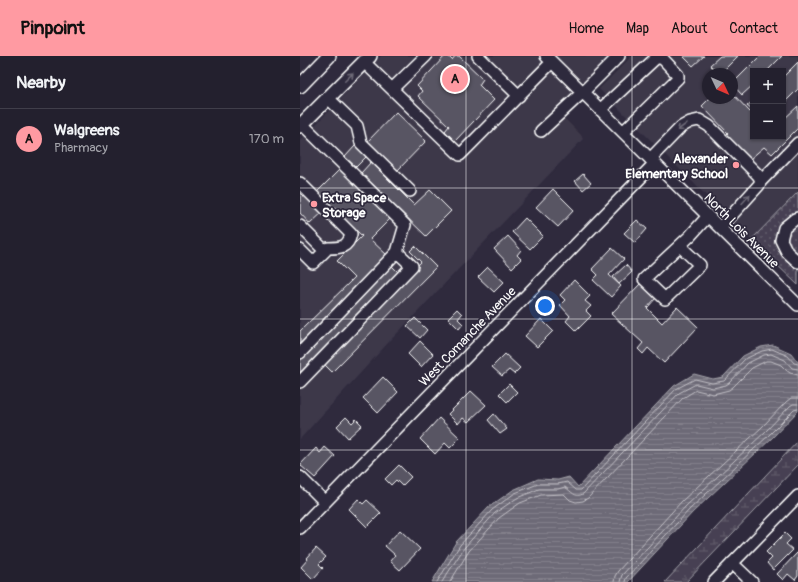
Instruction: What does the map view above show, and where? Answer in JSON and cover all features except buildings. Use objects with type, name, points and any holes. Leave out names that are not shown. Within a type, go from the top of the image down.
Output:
[{"type":"main road","points":[[300,86],[329,56]]},
{"type":"main road","points":[[301,125],[367,59]]},
{"type":"street","points":[[392,89],[426,56]]},
{"type":"street","points":[[478,56],[519,96]]},
{"type":"street","points":[[541,131],[619,56]]},
{"type":"street","points":[[600,110],[657,57],[663,59],[678,75],[678,78],[622,132]]},
{"type":"street","points":[[367,59],[392,89],[460,155],[519,96],[549,58]]},
{"type":"street","name":"North Lois Avenue","points":[[549,58],[798,305]]},
{"type":"street","points":[[328,98],[358,126],[362,143],[410,191]]},
{"type":"street","name":"West Comanche Avenue","points":[[300,528],[652,161],[681,127],[690,122],[699,120],[709,126],[757,174],[761,179],[760,182]]},
{"type":"street","points":[[300,353],[397,252],[405,225],[301,125]]},
{"type":"street","points":[[720,228],[760,182],[798,143]]},
{"type":"street","points":[[300,182],[351,234],[350,240],[346,246],[340,248],[328,248],[313,263],[300,250]]},
{"type":"street","points":[[680,246],[700,265],[665,299],[644,279],[680,246],[708,216]]},
{"type":"street","points":[[798,218],[784,228],[781,240],[787,252],[798,262]]},
{"type":"street","points":[[300,226],[325,251]]},
{"type":"street","points":[[300,382],[412,266],[397,252]]},
{"type":"street","points":[[300,478],[325,502]]},
{"type":"street","points":[[714,582],[798,496]]},
{"type":"street","points":[[732,563],[752,582]]},
{"type":"shaded area","points":[[381,56],[538,56],[581,98],[563,117],[581,135],[583,139],[388,343],[300,439],[300,141]]},
{"type":"shaded area","points":[[553,56],[622,56],[588,91]]},
{"type":"shaded area","name":"Alexander Elementary School","points":[[632,56],[798,56],[798,192],[751,240],[599,89]]},
{"type":"green space","points":[[798,192],[798,285],[751,240]]},
{"type":"green space","points":[[798,441],[798,465],[686,582],[665,582]]},
{"type":"water","points":[[773,345],[791,353],[798,362],[798,411],[772,438],[693,512],[628,582],[432,582],[456,542],[489,507],[513,490],[538,479],[558,480],[569,477],[578,487],[674,386],[694,374],[713,379],[723,377],[743,356],[761,347]]},
{"type":"place","name":"Walgreens","points":[[455,79]]},
{"type":"place","name":"Alexander Elementary School","points":[[736,165]]},
{"type":"place","name":"Extra Space Storage","points":[[314,204]]}]
